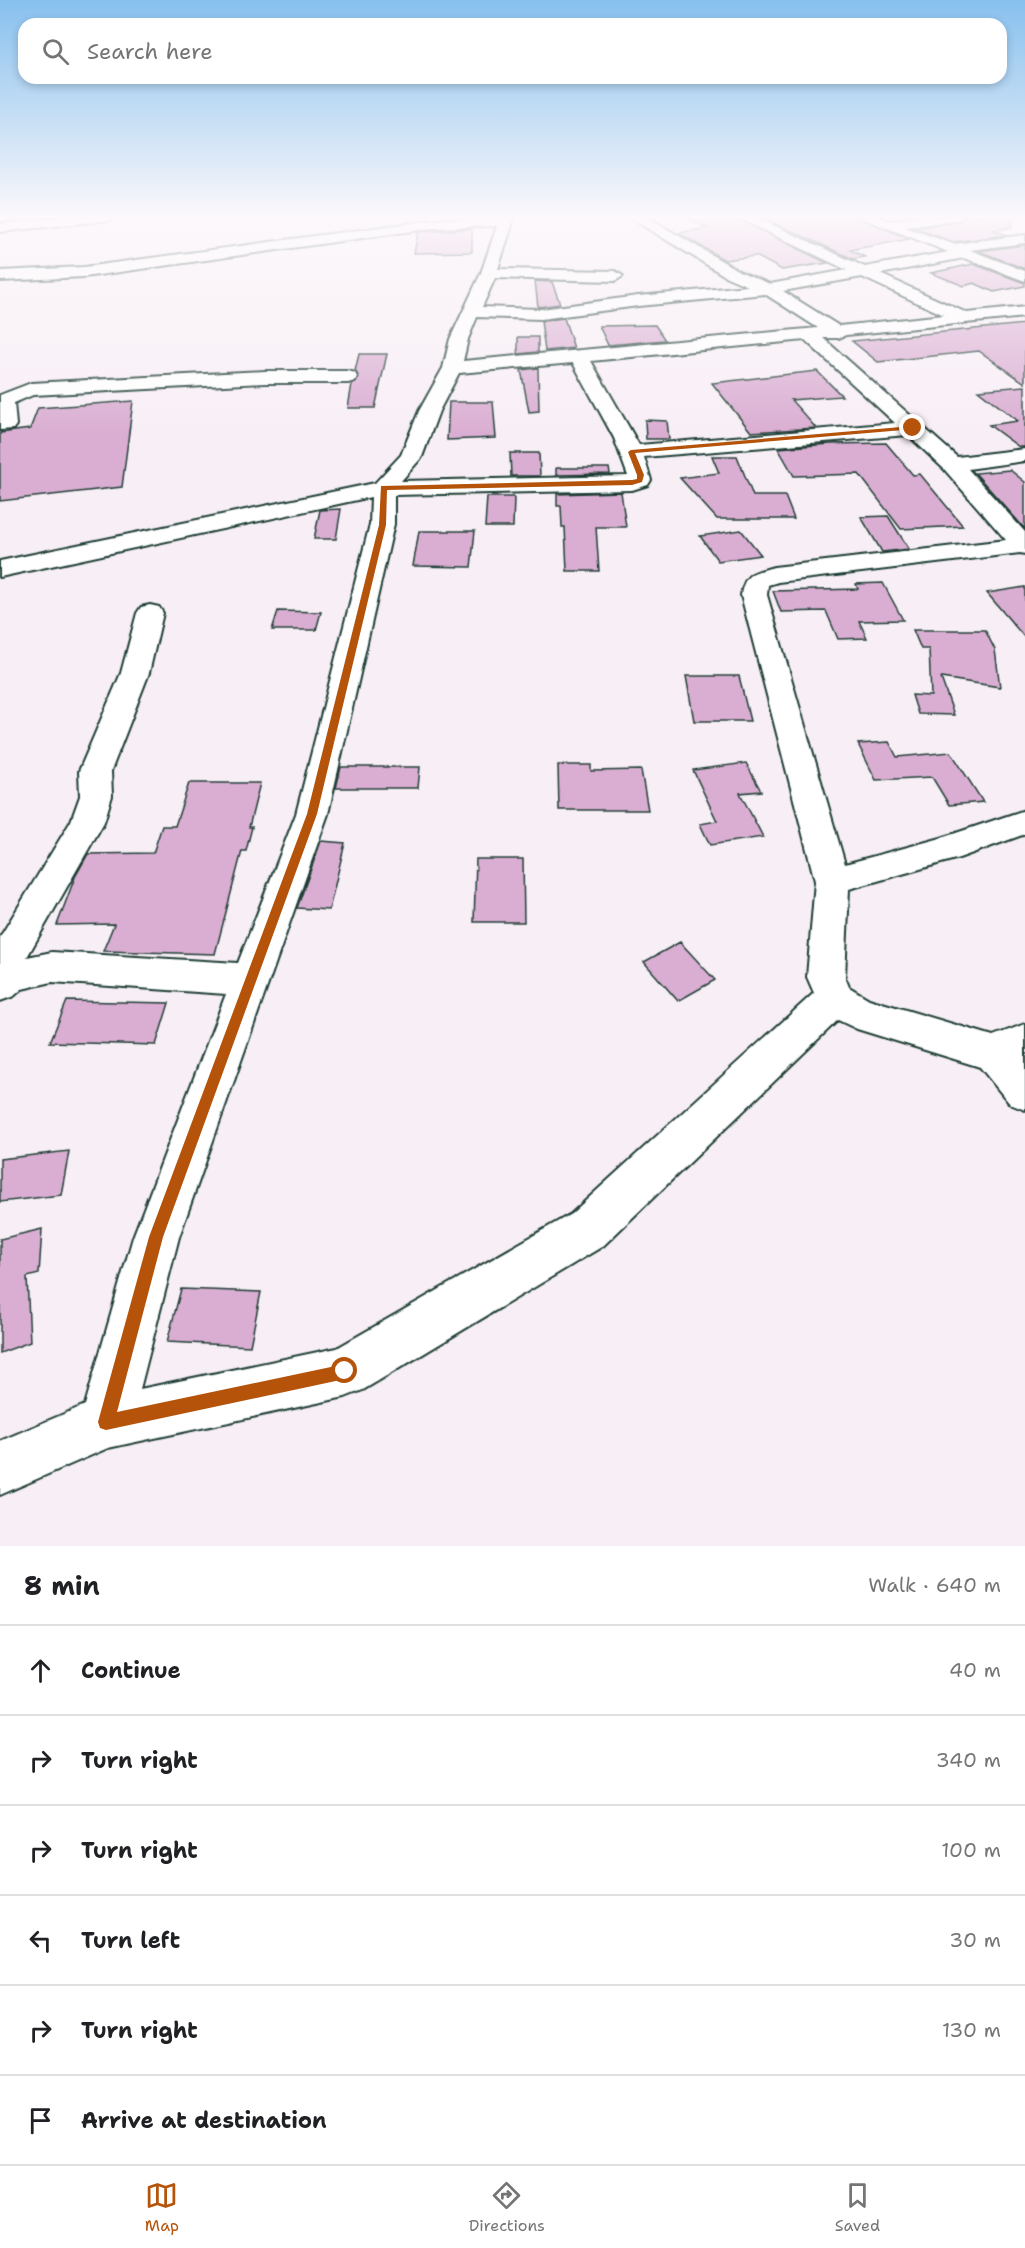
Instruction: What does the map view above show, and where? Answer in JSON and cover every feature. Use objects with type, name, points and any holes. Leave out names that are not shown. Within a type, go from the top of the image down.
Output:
[{"type":"street","points":[[430,463],[429,411],[452,368],[459,339],[482,288]]},
{"type":"street","points":[[471,312],[541,314],[638,301],[773,288]]},
{"type":"street","points":[[899,288],[962,317]]},
{"type":"street","points":[[768,289],[839,333]]},
{"type":"street","points":[[452,368],[839,333],[962,317],[992,316],[1021,321]]},
{"type":"street","points":[[810,335],[952,464],[1024,546]]},
{"type":"street","points":[[0,569],[383,488],[632,483],[640,480],[631,452],[579,357]]},
{"type":"street","points":[[6,426],[2,402],[12,394],[31,389],[265,377],[348,377]]},
{"type":"street","points":[[631,452],[913,428]]},
{"type":"street","points":[[952,464],[1025,456]]},
{"type":"street","points":[[383,488],[430,463],[499,486]]},
{"type":"street","points":[[106,1422],[156,1237],[312,814],[382,525],[383,488]]},
{"type":"street","points":[[1024,546],[774,575],[756,581],[754,595],[832,881],[826,977],[835,998],[857,1012],[1010,1048],[1025,1091]]},
{"type":"street","points":[[0,970],[87,822],[96,796],[95,771],[135,673],[150,613]]},
{"type":"street","points":[[832,881],[947,849],[1025,822]]},
{"type":"street","points":[[0,985],[11,976],[52,967],[251,980]]},
{"type":"street","points":[[0,1468],[106,1422],[345,1371],[587,1230],[835,998]]},
{"type":"building","points":[[536,288],[554,288],[560,304],[538,307]]},
{"type":"building","points":[[985,288],[1014,288],[994,292]]},
{"type":"building","points":[[564,318],[574,348],[545,351],[541,321]]},
{"type":"building","points":[[1025,324],[1025,383],[979,351],[878,362],[852,341]]},
{"type":"building","points":[[655,325],[665,340],[608,345],[599,326]]},
{"type":"building","points":[[518,337],[538,337],[538,352],[518,354]]},
{"type":"building","points":[[359,354],[387,354],[375,408],[348,408],[352,384],[359,378],[355,371]]},
{"type":"building","points":[[538,368],[539,411],[529,412],[521,370]]},
{"type":"building","points":[[817,371],[842,396],[791,400],[816,428],[751,432],[712,383]]},
{"type":"building","points":[[1025,386],[1025,447],[1019,447],[989,425],[1018,421],[978,390]]},
{"type":"building","points":[[133,401],[122,487],[0,501],[0,433],[30,429],[38,408]]},
{"type":"building","points":[[449,402],[493,402],[496,438],[447,440]]},
{"type":"building","points":[[645,420],[667,421],[669,439],[646,439]]},
{"type":"building","points":[[886,443],[913,475],[920,474],[963,526],[901,529],[859,474],[794,476],[778,448]]},
{"type":"building","points":[[510,453],[539,453],[540,476],[511,476]]},
{"type":"building","points":[[712,456],[737,456],[753,496],[785,496],[794,519],[717,519],[680,478],[719,473]]},
{"type":"building","points":[[556,468],[609,468],[610,474],[556,475]]},
{"type":"building","points":[[1010,470],[1025,482],[1025,529],[975,473]]},
{"type":"building","points":[[621,492],[626,527],[596,527],[599,571],[567,571],[565,527],[562,527],[561,506],[557,506],[557,494]]},
{"type":"building","points":[[487,497],[514,497],[513,527],[485,527]]},
{"type":"building","points":[[341,509],[336,539],[314,539],[320,510]]},
{"type":"building","points":[[888,516],[909,549],[882,552],[861,517]]},
{"type":"building","points":[[741,530],[761,555],[718,561],[700,536]]},
{"type":"building","points":[[419,531],[475,531],[471,567],[413,566]]},
{"type":"building","points":[[883,583],[903,620],[859,621],[867,638],[838,639],[826,611],[781,612],[773,591],[858,589],[856,584]]},
{"type":"building","points":[[1025,587],[1025,638],[987,593]]},
{"type":"building","points":[[278,611],[321,612],[316,630],[272,630]]},
{"type":"building","points":[[913,630],[985,630],[995,650],[1000,687],[941,678],[954,715],[918,714],[912,695],[931,696],[929,649],[921,649]]},
{"type":"building","points":[[686,676],[739,676],[750,721],[694,721]]},
{"type":"building","points":[[889,742],[897,757],[951,752],[983,802],[949,805],[932,777],[876,780],[858,744]]},
{"type":"building","points":[[746,763],[761,791],[740,793],[763,837],[710,845],[700,824],[717,821],[693,770]]},
{"type":"building","points":[[558,765],[591,765],[591,771],[641,770],[648,810],[559,810]]},
{"type":"building","points":[[341,767],[420,767],[418,788],[336,788]]},
{"type":"building","points":[[189,783],[260,783],[249,827],[252,827],[246,851],[242,851],[215,954],[103,951],[114,924],[57,925],[75,877],[88,854],[153,853],[162,826],[175,826]]},
{"type":"building","points":[[321,841],[345,843],[329,910],[297,908]]},
{"type":"building","points":[[476,859],[523,859],[524,922],[474,922]]},
{"type":"building","points":[[680,942],[715,980],[678,1001],[644,962]]},
{"type":"building","points":[[67,1001],[169,1003],[156,1045],[50,1042]]},
{"type":"building","points":[[69,1151],[61,1195],[0,1202],[0,1159]]},
{"type":"building","points":[[42,1229],[39,1274],[27,1277],[30,1342],[0,1353],[0,1239]]},
{"type":"building","points":[[181,1289],[261,1292],[250,1346],[167,1342]]},
{"type":"route","points":[[345,1371],[106,1422],[156,1237],[312,814],[382,525],[383,488],[632,483],[640,480],[640,475],[631,452],[913,428]]}]
